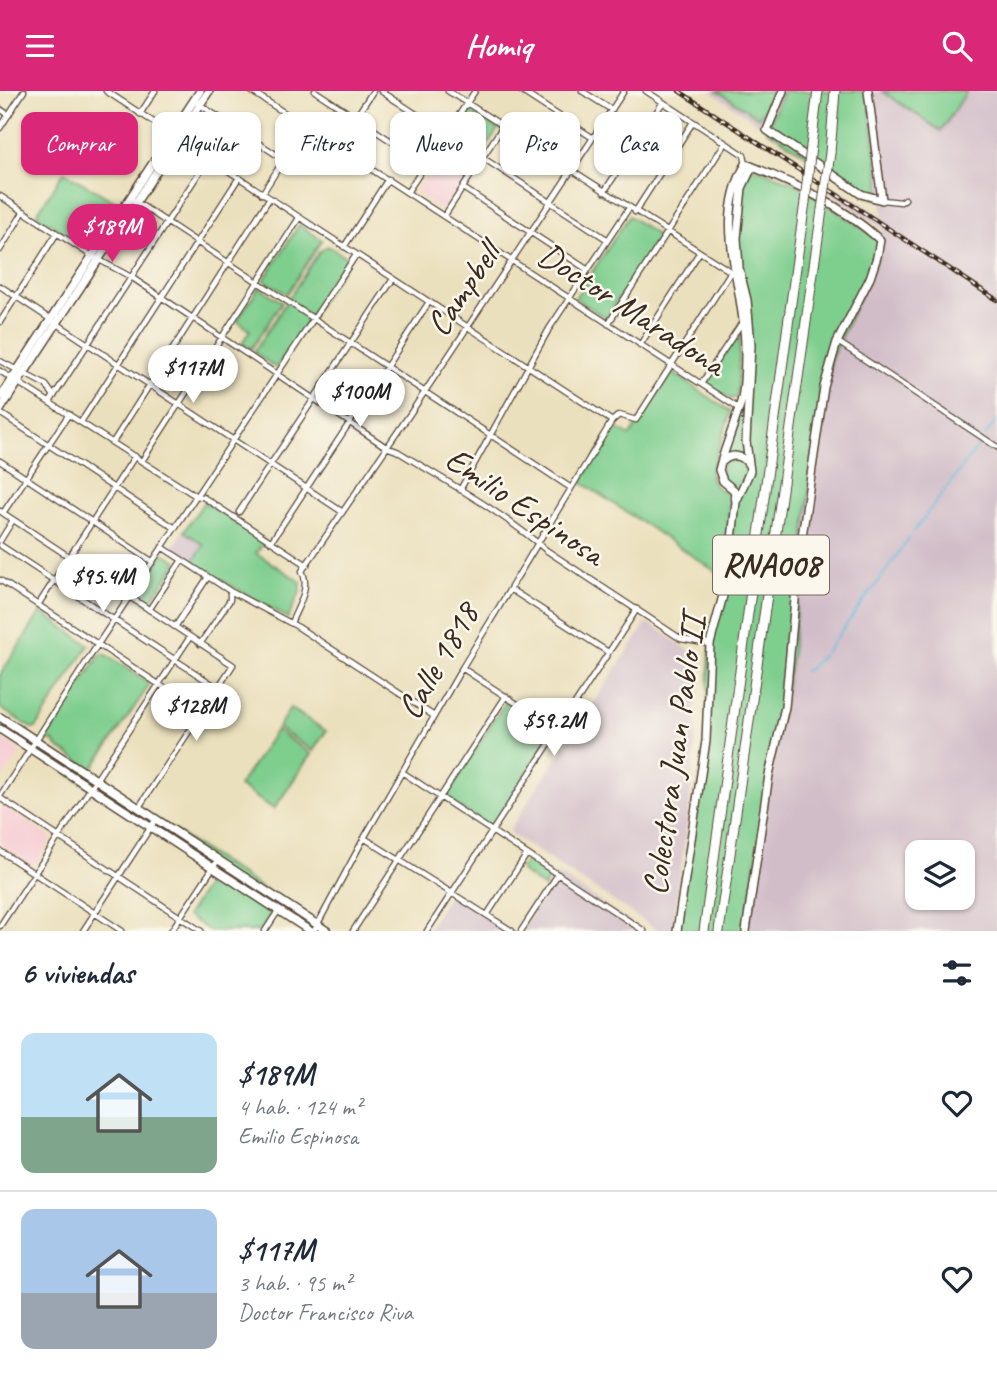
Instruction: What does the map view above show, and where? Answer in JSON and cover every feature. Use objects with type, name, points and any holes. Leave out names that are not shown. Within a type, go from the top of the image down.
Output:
[{"type":"highway","name":"RNA008","points":[[704,931],[818,91]]},
{"type":"highway","name":"RNA008","points":[[719,931],[830,153],[835,91]]},
{"type":"main road","points":[[197,103],[200,91]]},
{"type":"main road","points":[[191,112],[209,91]]},
{"type":"main road","points":[[783,91],[767,130],[861,194],[882,200],[868,91]]},
{"type":"main road","points":[[746,931],[769,775],[785,707],[797,569],[827,374],[837,342],[870,278],[880,240],[819,196],[749,165]]},
{"type":"main road","name":"Colectora Juan Pablo II","points":[[720,464],[744,380],[743,320],[735,273],[737,222],[742,188],[749,165]]},
{"type":"main road","points":[[0,397],[18,375],[152,171]]},
{"type":"main road","name":"Colectora Juan Pablo II","points":[[677,931],[706,741],[709,644],[728,577],[736,502],[750,471],[747,441],[751,345],[747,299],[735,273]]},
{"type":"main road","points":[[0,412],[18,375]]},
{"type":"main road","points":[[736,502],[734,490],[720,476],[720,464],[724,459],[735,455],[748,465]]},
{"type":"main road","points":[[728,485],[746,481]]},
{"type":"main road","points":[[0,717],[218,860],[313,929]]},
{"type":"main road","points":[[0,729],[278,911],[313,929],[327,931]]},
{"type":"street","points":[[0,128],[24,91]]},
{"type":"street","points":[[106,91],[152,122]]},
{"type":"street","points":[[140,114],[155,91]]},
{"type":"street","name":"Doctor Maradona","points":[[251,91],[283,112]]},
{"type":"street","points":[[315,91],[347,112]]},
{"type":"street","points":[[358,112],[373,91]]},
{"type":"street","points":[[381,91],[413,112]]},
{"type":"street","points":[[448,91],[500,125]]},
{"type":"street","points":[[461,112],[475,91]]},
{"type":"street","points":[[521,91],[593,138]]},
{"type":"street","points":[[582,91],[612,110]]},
{"type":"street","name":"Campbell","points":[[580,158],[624,91]]},
{"type":"street","points":[[646,91],[744,155],[749,165]]},
{"type":"street","points":[[604,192],[663,102]]},
{"type":"street","points":[[197,103],[275,153]]},
{"type":"street","points":[[0,109],[9,115]]},
{"type":"street","points":[[635,212],[693,122]]},
{"type":"street","points":[[486,153],[500,132]]},
{"type":"street","points":[[608,324],[725,143]]},
{"type":"street","points":[[486,160],[608,240]]},
{"type":"street","name":"Doctor Maradona","points":[[376,171],[738,408]]},
{"type":"street","points":[[262,194],[275,173]]},
{"type":"street","points":[[52,399],[198,175]]},
{"type":"street","points":[[232,175],[612,421],[619,415],[636,419],[735,273],[699,253],[578,175]]},
{"type":"street","points":[[408,191],[419,175]]},
{"type":"street","points":[[445,215],[472,175]]},
{"type":"street","name":"Campbell","points":[[291,624],[305,590],[302,571],[569,175]]},
{"type":"street","points":[[81,422],[238,179]]},
{"type":"street","points":[[344,247],[388,179]]},
{"type":"street","points":[[463,188],[588,270]]},
{"type":"street","name":"Emilio Espinosa","points":[[0,195],[193,317],[386,447],[460,490],[681,639],[709,644]]},
{"type":"street","points":[[113,442],[269,199]]},
{"type":"street","points":[[882,200],[901,202],[905,199]]},
{"type":"street","points":[[133,200],[571,488]]},
{"type":"street","points":[[460,490],[549,328],[629,208]]},
{"type":"street","points":[[0,250],[24,211]]},
{"type":"street","points":[[142,461],[299,218]]},
{"type":"street","points":[[0,322],[57,233]]},
{"type":"street","points":[[640,345],[699,253]]},
{"type":"street","points":[[201,931],[0,797],[356,255]]},
{"type":"street","points":[[239,512],[393,279]]},
{"type":"street","points":[[0,286],[341,510]]},
{"type":"street","points":[[271,542],[429,302]]},
{"type":"street","points":[[701,384],[743,320]]},
{"type":"street","points":[[837,342],[997,447]]},
{"type":"street","points":[[0,361],[69,414],[306,565]]},
{"type":"street","points":[[0,370],[46,385],[52,399]]},
{"type":"street","points":[[0,412],[175,528]]},
{"type":"street","points":[[69,414],[1,512],[233,666],[138,807]]},
{"type":"street","name":"Calle 1818","points":[[313,929],[462,668],[612,421]]},
{"type":"street","points":[[38,605],[135,456]]},
{"type":"street","points":[[0,461],[153,562]]},
{"type":"street","points":[[13,520],[0,543],[218,688]]},
{"type":"street","points":[[162,547],[230,591],[291,624],[434,716]]},
{"type":"street","points":[[149,610],[182,560]]},
{"type":"street","points":[[175,627],[208,577]]},
{"type":"street","points":[[0,580],[201,712]]},
{"type":"street","points":[[510,589],[608,652]]},
{"type":"street","points":[[200,643],[230,600],[230,591]]},
{"type":"street","points":[[427,931],[637,609]]},
{"type":"street","points":[[0,926],[190,637]]},
{"type":"street","points":[[462,668],[557,730]]},
{"type":"street","points":[[353,931],[506,697]]},
{"type":"street","points":[[402,772],[644,931]]},
{"type":"street","points":[[83,931],[156,819]]},
{"type":"street","points":[[364,838],[512,931]]},
{"type":"street","points":[[0,851],[122,931]]},
{"type":"street","points":[[487,915],[527,854]]},
{"type":"street","points":[[171,931],[218,860]]},
{"type":"street","points":[[520,931],[558,874]]},
{"type":"street","points":[[265,931],[278,911]]},
{"type":"shaded area","points":[[710,91],[783,91],[767,130]]},
{"type":"shaded area","points":[[868,91],[997,91],[997,931],[746,931],[827,374],[880,240],[882,228],[833,196],[834,186],[883,217]]},
{"type":"shaded area","points":[[427,175],[467,175],[443,211],[418,195],[417,190]]},
{"type":"shaded area","points":[[184,531],[204,545],[192,563],[171,549]]},
{"type":"shaded area","points":[[650,624],[698,656],[701,661],[688,818],[672,931],[659,931],[511,834],[510,829],[645,625]]},
{"type":"shaded area","points":[[0,737],[21,751],[0,783]]},
{"type":"shaded area","points":[[1,804],[52,838],[36,864],[32,866],[0,844]]},
{"type":"shaded area","points":[[558,874],[644,931],[521,931]]},
{"type":"shaded area","points":[[450,893],[512,931],[427,931]]},
{"type":"green space","points":[[717,91],[773,91],[764,111],[758,117]]},
{"type":"green space","points":[[783,91],[868,91],[882,200],[872,198],[767,130]]},
{"type":"green space","points":[[882,91],[967,91],[941,131]]},
{"type":"green space","points":[[486,122],[498,129],[486,147]]},
{"type":"green space","points":[[746,164],[797,184],[880,240],[877,257],[832,357],[812,467],[791,658],[769,775],[746,931],[677,931],[706,741],[710,644],[728,577],[736,495],[720,476],[742,396],[745,350],[731,214]]},
{"type":"green space","points":[[62,175],[69,175],[119,204],[89,249],[36,215]]},
{"type":"green space","points":[[629,216],[659,237],[606,318],[575,298]]},
{"type":"green space","points":[[299,225],[322,240],[287,294],[264,280]]},
{"type":"green space","points":[[328,246],[346,257],[346,263],[276,368],[254,352],[319,252]]},
{"type":"green space","points":[[259,287],[282,302],[251,349],[242,343],[250,330],[237,321]]},
{"type":"green space","points":[[740,333],[737,397],[731,399],[705,382]]},
{"type":"green space","points":[[672,372],[731,412],[710,474],[717,487],[730,494],[726,559],[721,575],[581,482],[613,426],[630,436]]},
{"type":"green space","points":[[204,502],[265,541],[256,553],[301,582],[300,592],[288,618],[192,563],[204,545],[184,531]]},
{"type":"green space","points":[[164,553],[177,563],[148,605],[138,598],[137,592]]},
{"type":"green space","points":[[41,612],[89,645],[33,729],[0,708],[0,675]]},
{"type":"green space","points":[[105,654],[148,682],[148,687],[92,770],[56,746],[55,742],[48,740],[48,736],[100,655]]},
{"type":"green space","points":[[509,701],[553,732],[494,823],[489,826],[448,800],[446,795],[504,704]]},
{"type":"green space","points":[[290,708],[326,731],[313,751],[278,728]]},
{"type":"green space","points":[[0,717],[327,931],[310,931],[0,729]]},
{"type":"green space","points":[[276,730],[311,754],[274,809],[239,786]]},
{"type":"green space","points":[[530,861],[550,875],[544,888],[520,870],[525,862]]},
{"type":"green space","points":[[212,876],[268,912],[270,915],[260,931],[210,931],[187,916]]},
{"type":"waterway","points":[[985,436],[997,420]]},
{"type":"waterway","points":[[914,531],[982,441]]},
{"type":"waterway","points":[[873,589],[909,538]]},
{"type":"waterway","points":[[826,652],[871,591]]},
{"type":"waterway","points":[[804,670],[823,655]]},
{"type":"railway","points":[[679,91],[997,300]]}]
